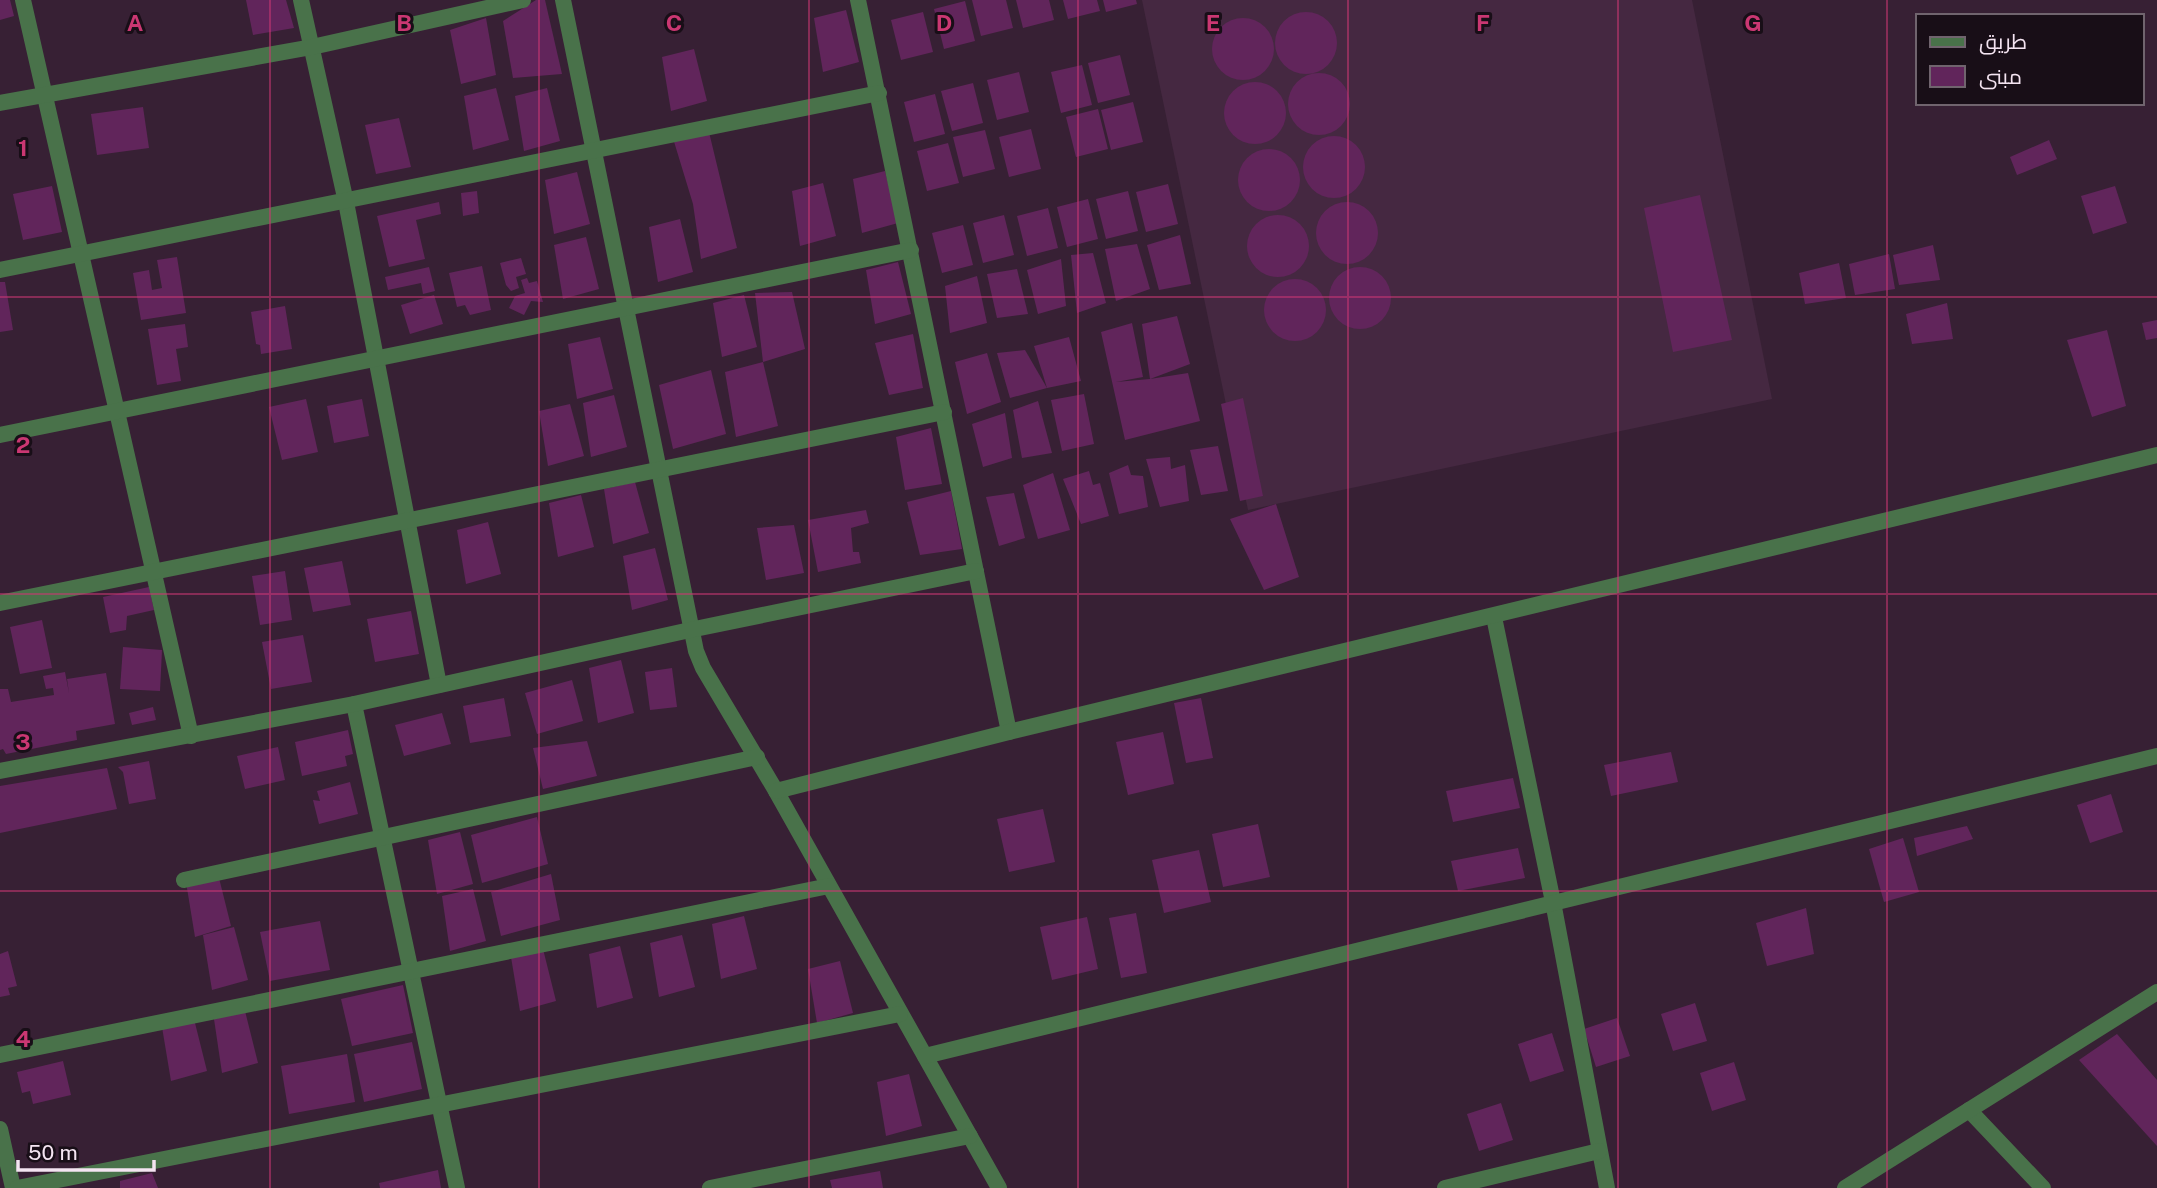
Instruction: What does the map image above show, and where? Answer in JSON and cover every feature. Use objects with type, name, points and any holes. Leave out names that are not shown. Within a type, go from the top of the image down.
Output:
[{"type":"street","points":[[23,0],[191,736]]},
{"type":"street","points":[[302,0],[346,202],[439,685]]},
{"type":"street","points":[[0,103],[312,47],[523,0]]},
{"type":"street","points":[[563,0],[690,630],[703,668],[757,757],[999,1188]]},
{"type":"street","points":[[858,0],[1009,732]]},
{"type":"street","points":[[0,270],[879,93]]},
{"type":"street","points":[[0,435],[911,250]]},
{"type":"street","points":[[0,603],[944,412]]},
{"type":"street","points":[[776,791],[1009,732],[2157,456]]},
{"type":"street","points":[[0,771],[354,704],[690,630],[976,571]]},
{"type":"street","points":[[1494,617],[1553,902],[1607,1188]]},
{"type":"street","points":[[354,704],[457,1188]]},
{"type":"street","points":[[925,1056],[2157,756]]},
{"type":"street","points":[[184,880],[757,757]]},
{"type":"street","points":[[0,1055],[829,886]]},
{"type":"street","points":[[1845,1188],[2157,992]]},
{"type":"street","points":[[0,1129],[15,1188],[900,1014]]},
{"type":"street","points":[[1969,1111],[2043,1188]]},
{"type":"street","points":[[710,1188],[970,1136]]},
{"type":"street","points":[[1446,1188],[1599,1151]]},
{"type":"shaded area","points":[[1142,0],[1692,0],[1772,399],[1248,510]]},
{"type":"building","points":[[0,0],[10,0],[14,16],[0,20]]},
{"type":"building","points":[[246,0],[286,0],[294,28],[253,35]]},
{"type":"building","points":[[536,0],[545,0],[562,74],[513,78],[503,21]]},
{"type":"building","points":[[972,0],[1006,0],[1013,28],[981,36]]},
{"type":"building","points":[[1016,0],[1049,0],[1054,20],[1023,28]]},
{"type":"building","points":[[1063,0],[1097,0],[1100,11],[1068,19]]},
{"type":"building","points":[[1103,0],[1136,0],[1137,4],[1106,12]]},
{"type":"building","points":[[965,1],[975,41],[944,49],[934,9]]},
{"type":"building","points":[[846,10],[859,62],[823,72],[814,18]]},
{"type":"building","points":[[923,12],[933,52],[901,60],[891,20]]},
{"type":"building","points":[[1306,12],[1328,21],[1337,43],[1328,65],[1306,74],[1284,65],[1275,43],[1284,21]]},
{"type":"building","points":[[486,18],[496,75],[461,84],[450,30]]},
{"type":"building","points":[[1243,18],[1265,27],[1274,49],[1265,71],[1243,80],[1221,71],[1212,49],[1221,27]]},
{"type":"building","points":[[694,49],[707,101],[671,111],[662,57]]},
{"type":"building","points":[[1120,55],[1130,95],[1098,103],[1088,63]]},
{"type":"building","points":[[1082,65],[1092,105],[1061,113],[1051,72]]},
{"type":"building","points":[[1019,72],[1029,112],[997,120],[987,80]]},
{"type":"building","points":[[1319,73],[1341,82],[1350,104],[1341,126],[1319,135],[1297,126],[1288,104],[1297,82]]},
{"type":"building","points":[[1255,82],[1277,91],[1286,113],[1277,135],[1255,144],[1233,135],[1224,113],[1233,91]]},
{"type":"building","points":[[973,83],[983,123],[952,131],[941,91]]},
{"type":"building","points":[[496,88],[509,140],[473,150],[464,96]]},
{"type":"building","points":[[547,88],[560,141],[524,151],[515,96]]},
{"type":"building","points":[[935,94],[945,134],[914,142],[904,102]]},
{"type":"building","points":[[1133,102],[1143,142],[1111,150],[1101,110]]},
{"type":"building","points":[[143,107],[149,148],[97,155],[91,114]]},
{"type":"building","points":[[1098,109],[1108,149],[1076,157],[1066,117]]},
{"type":"building","points":[[399,118],[411,167],[376,174],[365,125]]},
{"type":"building","points":[[708,128],[737,248],[701,259],[693,204],[672,135]]},
{"type":"building","points":[[1031,129],[1041,169],[1009,177],[999,137]]},
{"type":"building","points":[[985,130],[995,169],[963,177],[953,137]]},
{"type":"building","points":[[1334,136],[1356,145],[1365,167],[1356,189],[1334,198],[1312,189],[1303,167],[1312,145]]},
{"type":"building","points":[[2049,140],[2057,159],[2017,175],[2010,157]]},
{"type":"building","points":[[948,143],[959,183],[927,191],[917,151]]},
{"type":"building","points":[[1269,149],[1291,158],[1300,180],[1291,202],[1269,211],[1247,202],[1238,180],[1247,158]]},
{"type":"building","points":[[885,171],[898,223],[862,233],[853,179]]},
{"type":"building","points":[[577,172],[590,224],[554,234],[545,180]]},
{"type":"building","points":[[823,183],[836,236],[800,246],[792,191]]},
{"type":"building","points":[[1168,184],[1178,224],[1146,232],[1136,192]]},
{"type":"building","points":[[52,186],[62,232],[23,240],[13,194]]},
{"type":"building","points":[[2115,186],[2127,223],[2093,234],[2081,196]]},
{"type":"building","points":[[477,191],[479,213],[463,216],[461,193]]},
{"type":"building","points":[[1128,191],[1138,231],[1106,239],[1096,199]]},
{"type":"building","points":[[1700,195],[1732,340],[1673,352],[1644,208]]},
{"type":"building","points":[[1088,199],[1098,239],[1067,247],[1057,207]]},
{"type":"building","points":[[439,202],[441,214],[416,220],[425,259],[389,267],[377,216]]},
{"type":"building","points":[[1347,202],[1369,211],[1378,233],[1369,255],[1347,264],[1325,255],[1316,233],[1325,211]]},
{"type":"building","points":[[1048,208],[1058,248],[1027,256],[1017,216]]},
{"type":"building","points":[[1004,215],[1014,255],[983,263],[973,223]]},
{"type":"building","points":[[1278,215],[1300,224],[1309,246],[1300,268],[1278,277],[1256,268],[1247,246],[1256,224]]},
{"type":"building","points":[[680,219],[693,272],[658,282],[649,227]]},
{"type":"building","points":[[963,225],[973,265],[942,273],[932,233]]},
{"type":"building","points":[[1180,235],[1191,284],[1159,290],[1147,245]]},
{"type":"building","points":[[586,237],[599,289],[563,299],[554,245]]},
{"type":"building","points":[[1137,244],[1150,289],[1116,301],[1105,249]]},
{"type":"building","points":[[1933,245],[1940,280],[1899,285],[1893,255]]},
{"type":"building","points":[[1093,253],[1106,303],[1077,313],[1071,255]]},
{"type":"building","points":[[1889,254],[1895,289],[1855,295],[1849,264]]},
{"type":"building","points":[[177,257],[186,313],[141,320],[133,273],[149,270],[152,290],[162,288],[157,260]]},
{"type":"building","points":[[521,258],[526,274],[516,277],[519,288],[511,291],[506,285],[500,263]]},
{"type":"building","points":[[1061,259],[1066,306],[1038,314],[1027,270]]},
{"type":"building","points":[[898,262],[911,314],[875,324],[866,270]]},
{"type":"building","points":[[1839,263],[1846,298],[1805,304],[1799,273]]},
{"type":"building","points":[[482,266],[491,310],[470,315],[465,305],[457,307],[449,273]]},
{"type":"building","points":[[429,267],[435,291],[423,294],[421,283],[388,290],[385,277]]},
{"type":"building","points":[[1360,267],[1382,276],[1391,298],[1382,320],[1360,329],[1338,320],[1329,298],[1338,276]]},
{"type":"building","points":[[1017,269],[1028,314],[997,318],[987,274]]},
{"type":"building","points":[[977,276],[987,323],[950,333],[945,286]]},
{"type":"building","points":[[527,278],[529,283],[537,281],[543,302],[531,301],[524,315],[509,308],[515,296],[525,293],[521,280]]},
{"type":"building","points":[[1295,279],[1317,288],[1326,310],[1317,332],[1295,341],[1273,332],[1264,310],[1273,288]]},
{"type":"building","points":[[0,282],[5,282],[13,330],[0,332]]},
{"type":"building","points":[[792,292],[805,349],[763,362],[755,293]]},
{"type":"building","points":[[434,295],[443,324],[410,334],[401,305]]},
{"type":"building","points":[[744,295],[757,347],[722,357],[713,303]]},
{"type":"building","points":[[1947,303],[1953,339],[1912,344],[1906,314]]},
{"type":"building","points":[[285,306],[292,349],[261,354],[260,345],[256,344],[251,312]]},
{"type":"building","points":[[1177,316],[1190,364],[1150,379],[1142,324]]},
{"type":"building","points":[[2157,320],[2157,338],[2146,340],[2142,323]]},
{"type":"building","points":[[1132,323],[1143,377],[1116,382],[1188,373],[1200,421],[1125,440],[1101,332]]},
{"type":"building","points":[[185,324],[188,347],[176,349],[181,381],[157,385],[148,329]]},
{"type":"building","points":[[2107,330],[2126,406],[2092,417],[2067,340]]},
{"type":"building","points":[[913,334],[923,388],[889,395],[875,343]]},
{"type":"building","points":[[600,337],[613,389],[577,399],[568,344]]},
{"type":"building","points":[[1069,337],[1081,381],[1047,388],[1034,346]]},
{"type":"building","points":[[1025,350],[1047,388],[1010,398],[997,353]]},
{"type":"building","points":[[987,353],[1001,402],[967,414],[955,362]]},
{"type":"building","points":[[763,362],[778,426],[736,437],[725,372]]},
{"type":"building","points":[[711,370],[726,434],[673,449],[659,385]]},
{"type":"building","points":[[1084,394],[1094,444],[1062,451],[1051,400]]},
{"type":"building","points":[[614,395],[627,447],[591,457],[583,403]]},
{"type":"building","points":[[1243,398],[1263,496],[1240,501],[1221,404]]},
{"type":"building","points":[[306,399],[318,452],[282,460],[269,407]]},
{"type":"building","points":[[362,399],[369,436],[334,443],[327,406]]},
{"type":"building","points":[[1038,401],[1052,453],[1022,458],[1013,410]]},
{"type":"building","points":[[570,404],[584,456],[548,466],[539,411]]},
{"type":"building","points":[[1005,413],[1012,458],[983,467],[972,424]]},
{"type":"building","points":[[931,428],[942,484],[905,490],[896,437]]},
{"type":"building","points":[[1218,446],[1228,491],[1201,495],[1190,450]]},
{"type":"building","points":[[1170,457],[1171,469],[1185,465],[1189,501],[1160,507],[1146,459]]},
{"type":"building","points":[[1128,465],[1131,475],[1143,476],[1148,507],[1119,514],[1109,473]]},
{"type":"building","points":[[1089,471],[1093,485],[1100,483],[1109,516],[1081,524],[1063,479]]},
{"type":"building","points":[[1053,473],[1070,530],[1038,539],[1023,485]]},
{"type":"building","points":[[635,482],[649,533],[613,544],[604,489]]},
{"type":"building","points":[[951,491],[962,549],[920,555],[907,502]]},
{"type":"building","points":[[1014,493],[1025,538],[999,546],[986,497]]},
{"type":"building","points":[[581,495],[594,547],[558,557],[549,503]]},
{"type":"building","points":[[1276,504],[1299,577],[1264,590],[1230,519]]},
{"type":"building","points":[[866,510],[869,523],[851,528],[853,552],[859,552],[861,563],[818,572],[808,520]]},
{"type":"building","points":[[488,522],[501,574],[466,584],[457,530]]},
{"type":"building","points":[[794,525],[804,573],[766,580],[757,528]]},
{"type":"building","points":[[655,548],[668,600],[632,610],[623,556]]},
{"type":"building","points":[[342,561],[351,605],[313,612],[304,568]]},
{"type":"building","points":[[285,571],[292,620],[260,625],[252,576]]},
{"type":"building","points":[[149,587],[154,610],[127,616],[126,630],[110,633],[103,597]]},
{"type":"building","points":[[411,611],[419,654],[375,662],[367,619]]},
{"type":"building","points":[[42,620],[52,668],[20,674],[10,627]]},
{"type":"building","points":[[303,635],[312,682],[271,689],[262,642]]},
{"type":"building","points":[[123,647],[162,650],[160,691],[120,689]]},
{"type":"building","points":[[621,660],[634,713],[598,723],[589,668]]},
{"type":"building","points":[[672,668],[677,707],[650,710],[645,672]]},
{"type":"building","points":[[65,672],[69,693],[67,679],[106,673],[115,724],[76,731],[77,740],[6,754],[3,749],[0,750],[0,689],[8,689],[11,702],[54,695],[53,688],[46,689],[43,676]]},
{"type":"building","points":[[572,680],[583,721],[537,734],[525,693]]},
{"type":"building","points":[[504,698],[511,736],[470,743],[463,706]]},
{"type":"building","points":[[1201,698],[1213,758],[1186,763],[1174,703]]},
{"type":"building","points":[[153,707],[156,720],[132,725],[129,713]]},
{"type":"building","points":[[442,713],[451,744],[404,756],[395,725]]},
{"type":"building","points":[[348,730],[353,754],[345,756],[347,766],[302,776],[295,742]]},
{"type":"building","points":[[1163,732],[1174,784],[1128,795],[1116,742]]},
{"type":"building","points":[[587,741],[597,776],[543,789],[533,748]]},
{"type":"building","points":[[278,747],[285,780],[245,789],[237,756]]},
{"type":"building","points":[[1671,752],[1678,782],[1611,796],[1604,765]]},
{"type":"building","points":[[149,761],[156,799],[129,804],[123,772],[118,767]]},
{"type":"building","points":[[107,768],[117,809],[0,833],[0,786]]},
{"type":"building","points":[[1513,778],[1520,808],[1453,822],[1446,791]]},
{"type":"building","points":[[350,782],[358,814],[319,824],[313,800],[320,801],[317,791]]},
{"type":"building","points":[[2111,794],[2123,832],[2090,843],[2077,805]]},
{"type":"building","points":[[1043,809],[1055,862],[1009,872],[997,819]]},
{"type":"building","points":[[537,817],[548,864],[482,883],[471,835]]},
{"type":"building","points":[[1258,824],[1270,877],[1223,887],[1212,834]]},
{"type":"building","points":[[1967,826],[1973,839],[1917,856],[1914,838]]},
{"type":"building","points":[[460,832],[473,884],[437,894],[428,840]]},
{"type":"building","points":[[1903,838],[1919,892],[1884,902],[1869,849]]},
{"type":"building","points":[[1518,848],[1525,878],[1458,891],[1451,861]]},
{"type":"building","points":[[1199,850],[1211,902],[1164,913],[1152,860]]},
{"type":"building","points":[[218,874],[231,926],[195,937],[186,882]]},
{"type":"building","points":[[551,874],[560,920],[501,936],[491,892]]},
{"type":"building","points":[[473,889],[486,941],[450,951],[442,896]]},
{"type":"building","points":[[1806,908],[1814,954],[1767,966],[1756,923]]},
{"type":"building","points":[[1136,913],[1147,973],[1121,978],[1109,918]]},
{"type":"building","points":[[744,916],[757,969],[721,979],[712,924]]},
{"type":"building","points":[[1087,917],[1098,969],[1052,980],[1040,927]]},
{"type":"building","points":[[320,921],[330,970],[270,981],[260,932]]},
{"type":"building","points":[[234,927],[248,980],[212,990],[203,935]]},
{"type":"building","points":[[682,935],[695,987],[659,997],[650,943]]},
{"type":"building","points":[[620,946],[633,998],[597,1008],[589,954]]},
{"type":"building","points":[[543,949],[556,1001],[520,1011],[511,957]]},
{"type":"building","points":[[8,951],[17,986],[8,988],[10,995],[0,997],[0,954]]},
{"type":"building","points":[[840,961],[853,1013],[817,1023],[808,969]]},
{"type":"building","points":[[403,985],[413,1033],[352,1046],[341,999]]},
{"type":"building","points":[[1695,1003],[1707,1041],[1673,1051],[1661,1014]]},
{"type":"building","points":[[245,1011],[258,1063],[222,1073],[214,1019]]},
{"type":"building","points":[[1617,1018],[1630,1056],[1596,1067],[1584,1029]]},
{"type":"building","points":[[194,1019],[207,1071],[171,1081],[162,1027]]},
{"type":"building","points":[[1552,1033],[1564,1071],[1530,1082],[1518,1044]]},
{"type":"building","points":[[2117,1034],[2157,1080],[2157,1146],[2079,1060]]},
{"type":"building","points":[[412,1042],[422,1089],[364,1102],[354,1054]]},
{"type":"building","points":[[347,1054],[355,1102],[289,1114],[281,1066]]},
{"type":"building","points":[[63,1061],[71,1095],[33,1104],[30,1091],[22,1093],[17,1072]]},
{"type":"building","points":[[1734,1062],[1746,1100],[1712,1111],[1700,1073]]},
{"type":"building","points":[[909,1074],[922,1126],[886,1136],[877,1082]]},
{"type":"building","points":[[1501,1103],[1513,1140],[1479,1151],[1467,1114]]},
{"type":"building","points":[[438,1170],[441,1188],[380,1188],[379,1183]]},
{"type":"building","points":[[880,1171],[883,1188],[832,1188],[830,1180]]},
{"type":"building","points":[[152,1173],[158,1188],[120,1188],[120,1181]]}]
